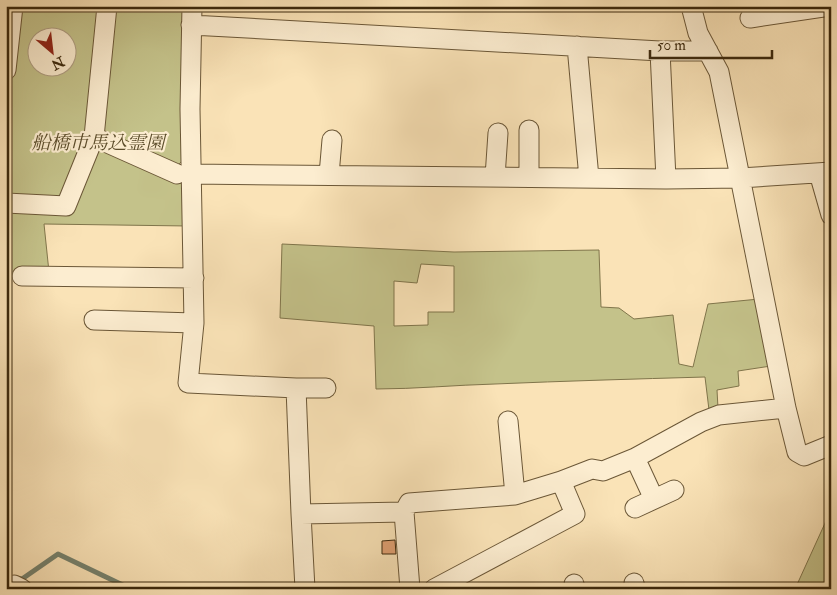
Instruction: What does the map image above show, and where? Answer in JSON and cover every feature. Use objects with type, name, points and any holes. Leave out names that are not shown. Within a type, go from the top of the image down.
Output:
[{"type":"street","points":[[6,70],[13,6]]},
{"type":"street","points":[[6,203],[66,206],[94,137],[107,6]]},
{"type":"street","points":[[690,6],[698,33],[719,72],[786,408],[797,452],[804,456],[831,445]]},
{"type":"street","points":[[750,18],[830,6]]},
{"type":"street","points":[[326,388],[188,383],[194,323],[194,278],[184,174],[192,15],[577,46],[660,51],[708,51]]},
{"type":"street","points":[[577,46],[589,178]]},
{"type":"street","points":[[660,51],[666,179]]},
{"type":"street","points":[[529,130],[529,177]]},
{"type":"street","points":[[496,177],[498,133]]},
{"type":"street","points":[[94,137],[184,174],[666,179],[740,178],[825,172],[831,215]]},
{"type":"street","points":[[329,175],[332,140]]},
{"type":"street","points":[[22,276],[194,278]]},
{"type":"street","points":[[94,320],[194,323]]},
{"type":"street","points":[[296,388],[306,589]]},
{"type":"street","points":[[410,589],[404,512],[409,503],[515,495],[561,481],[592,468],[603,471],[635,458],[701,422],[720,415],[786,408]]},
{"type":"street","points":[[508,421],[515,495]]},
{"type":"street","points":[[635,458],[654,499]]},
{"type":"street","points":[[434,589],[575,514],[561,481]]},
{"type":"street","points":[[635,508],[674,490]]},
{"type":"street","points":[[301,514],[404,512]]},
{"type":"green space","name":"船橋市馬込霊園","points":[[6,6],[186,6],[184,159],[178,165],[178,179],[187,191],[188,226],[44,224],[49,272],[6,272]]},
{"type":"green space","points":[[282,244],[454,252],[599,250],[601,307],[619,308],[634,319],[673,315],[679,364],[693,367],[708,304],[759,299],[771,366],[738,371],[739,386],[717,390],[718,408],[709,410],[705,377],[376,389],[374,326],[280,318]],"holes":[[[421,264],[454,266],[454,312],[428,312],[428,325],[394,326],[394,281],[417,283]]]},
{"type":"green space","points":[[831,510],[831,589],[795,589]]},
{"type":"building","points":[[395,540],[396,554],[382,554],[382,541]]},
{"type":"waterway","points":[[6,577],[22,579],[58,554],[131,589]]}]
